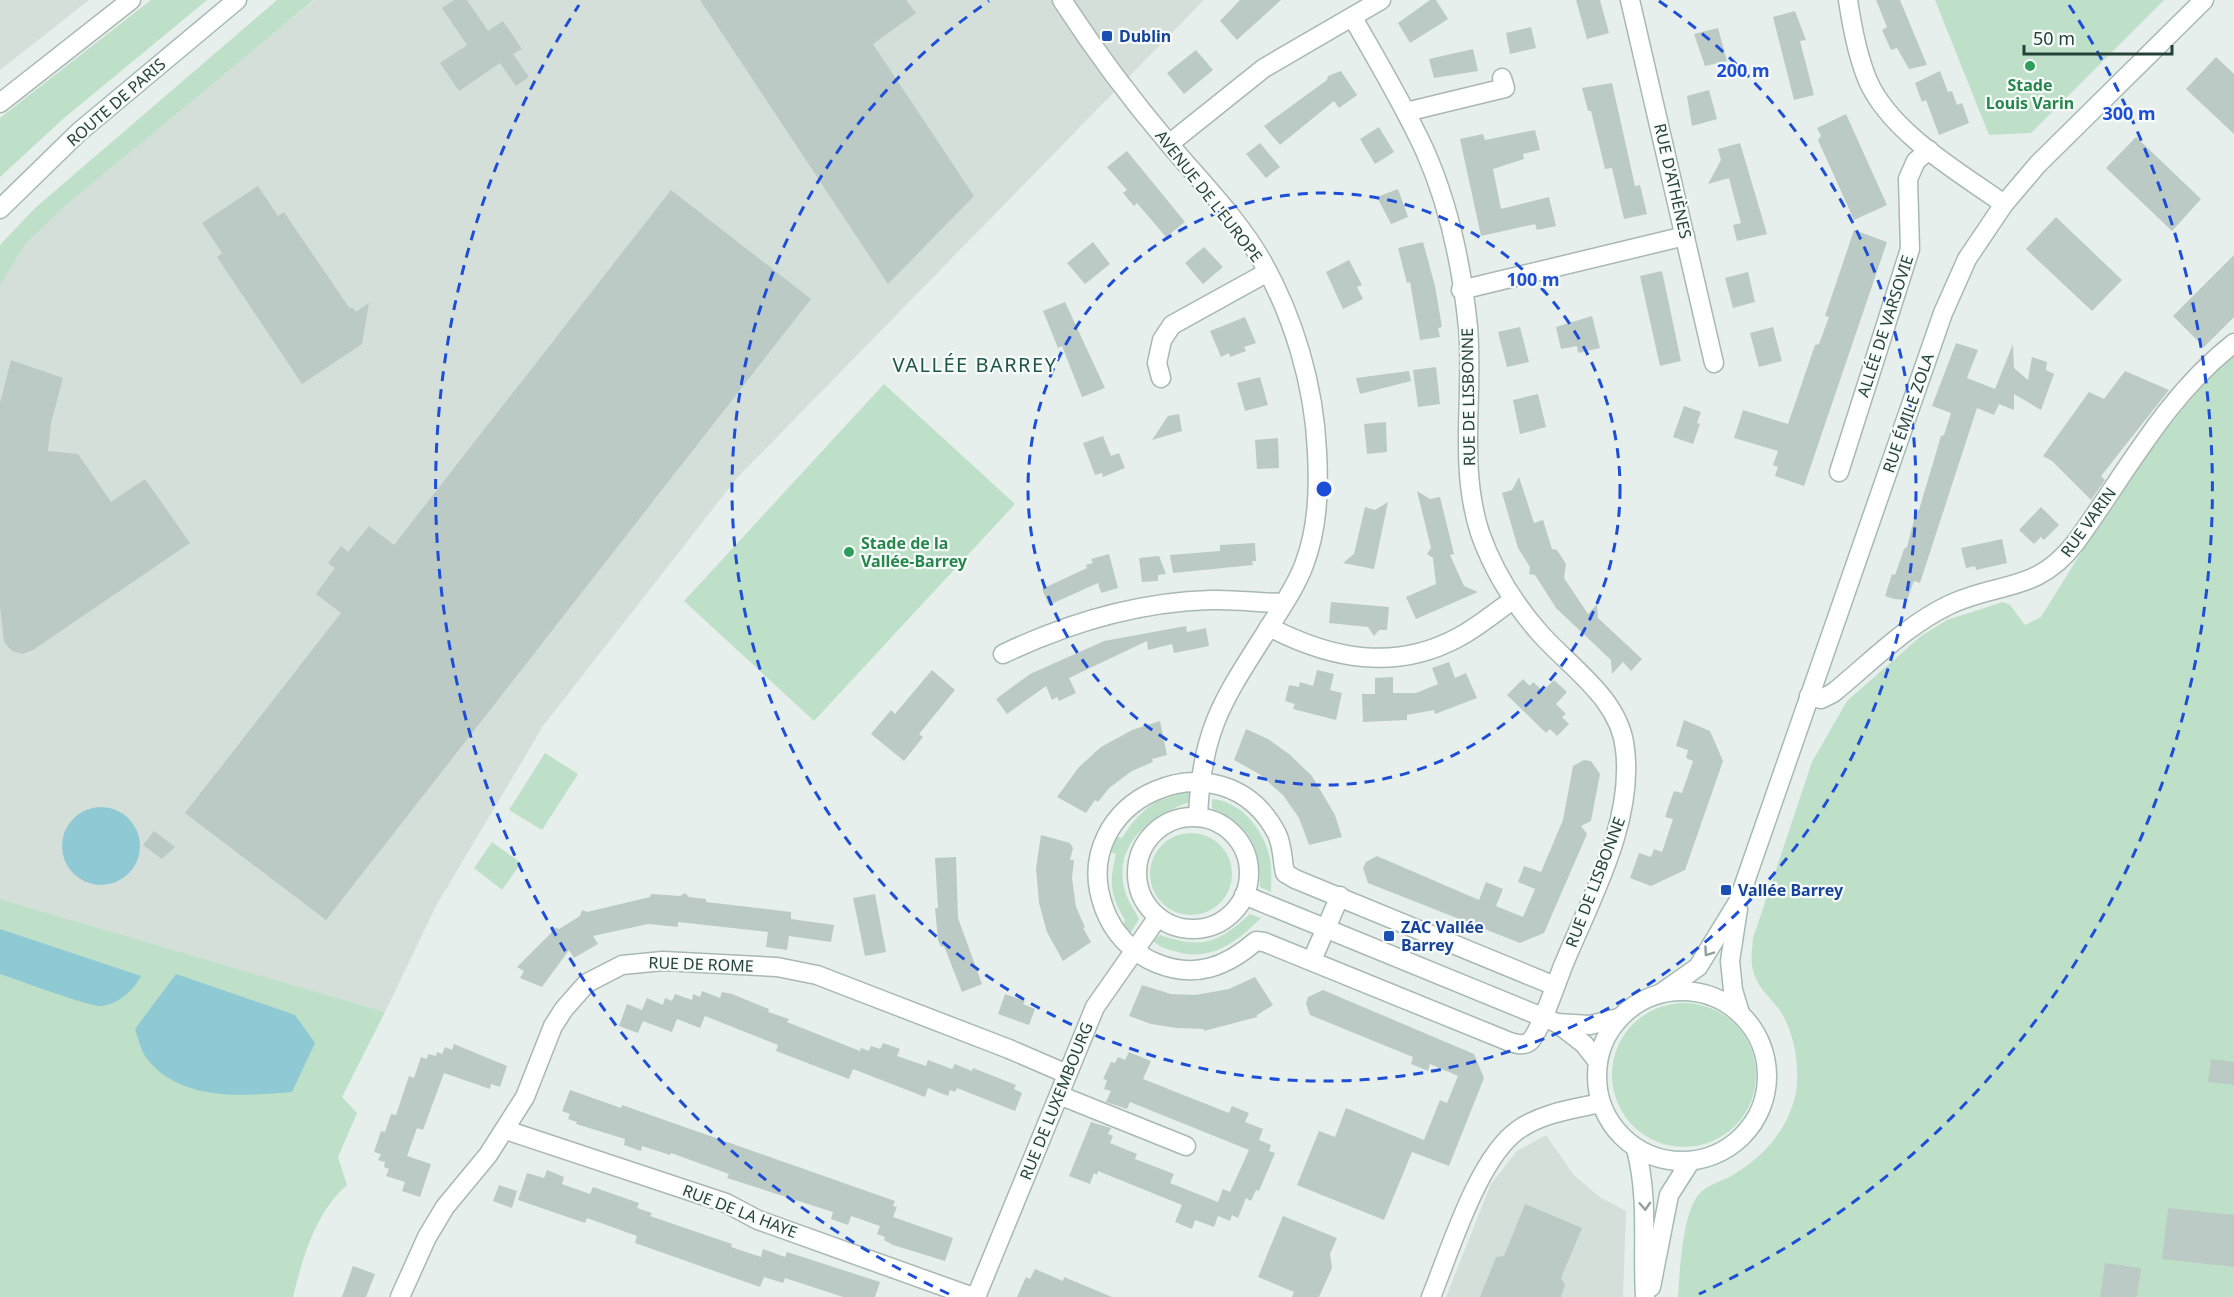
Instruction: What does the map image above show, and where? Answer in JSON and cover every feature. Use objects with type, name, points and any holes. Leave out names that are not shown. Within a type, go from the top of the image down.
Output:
[{"type":"street","points":[[0,103],[130,0]]},
{"type":"street","name":"ROUTE DE PARIS","points":[[0,209],[79,132],[237,0]]},
{"type":"street","name":"AVENUE DE L'EUROPE","points":[[1062,0],[1110,70],[1247,239],[1268,272],[1291,326],[1306,372],[1317,435],[1316,519],[1304,566],[1284,603],[1238,676],[1214,721],[1204,750],[1198,816]]},
{"type":"street","points":[[1169,144],[1264,68],[1381,0]]},
{"type":"street","name":"RUE D'ATHÈNES","points":[[1630,0],[1714,363]]},
{"type":"street","points":[[1848,0],[1852,33],[1869,82],[1893,118],[1929,150],[2004,204]]},
{"type":"street","name":"RUE ÉMILE ZOLA","points":[[1740,1013],[1733,990],[1730,961],[1738,902],[1943,313],[1967,259],[2004,204],[2038,164],[2204,0]]},
{"type":"street","name":"RUE DE LISBONNE","points":[[1312,960],[1518,1044],[1531,1041],[1550,1019],[1555,986],[1622,814],[1627,767],[1621,729],[1599,693],[1565,661],[1513,600],[1480,533],[1473,502],[1467,437],[1470,351],[1451,230],[1441,194],[1406,112],[1353,18]]},
{"type":"street","points":[[1406,112],[1505,88],[1502,78]]},
{"type":"street","name":"ALLÉE DE VARSOVIE","points":[[1839,472],[1910,249],[1908,179],[1916,161],[1929,150]]},
{"type":"street","points":[[1461,290],[1685,236]]},
{"type":"street","points":[[1161,378],[1157,363],[1162,340],[1172,325],[1268,272]]},
{"type":"street","name":"RUE VARIN","points":[[1809,696],[1821,699],[1833,693],[1902,635],[1952,603],[2027,582],[2055,565],[2076,542],[2184,390],[2212,361],[2234,343]]},
{"type":"street","points":[[1003,654],[1065,628],[1137,608],[1212,600],[1284,603]]},
{"type":"street","points":[[1269,627],[1304,644],[1334,654],[1367,659],[1398,658],[1446,644],[1477,626],[1513,600]]},
{"type":"street","points":[[1340,896],[1312,960],[1256,941],[1224,964],[1190,970],[1156,963],[1134,949],[1116,931],[1101,900],[1099,865],[1102,848],[1118,817],[1144,794],[1177,782],[1200,782],[1228,788],[1257,807],[1277,835],[1283,851],[1286,873],[1555,986]]},
{"type":"street","points":[[1198,816],[1218,822],[1241,844],[1249,875],[1244,896],[1229,916],[1206,927],[1181,928],[1158,917],[1148,907],[1137,880],[1140,852],[1157,829],[1170,821],[1198,816]]},
{"type":"street","points":[[1244,896],[1550,1019],[1590,1025],[1619,1018],[1645,999],[1661,993],[1696,991],[1715,997],[1740,1013],[1758,1036],[1765,1054],[1768,1074],[1760,1112],[1751,1128],[1737,1142],[1722,1152],[1690,1162],[1668,1161],[1636,1149],[1615,1128],[1601,1103],[1597,1082],[1598,1062],[1607,1038],[1619,1018]]},
{"type":"street","name":"RUE ÉMILE ZOLA","points":[[1661,993],[1698,967],[1738,902]]},
{"type":"street","name":"RUE DE LUXEMBOURG","points":[[974,1297],[1095,1007],[1158,917]]},
{"type":"street","name":"RUE DE ROME","points":[[400,1297],[427,1237],[445,1207],[506,1130],[525,1097],[553,1026],[575,995],[610,969],[647,961],[777,967],[817,975],[1009,1048],[1067,1074]]},
{"type":"street","points":[[1550,1019],[1584,1044],[1598,1062]]},
{"type":"street","points":[[1059,1095],[1186,1146]]},
{"type":"street","points":[[1431,1297],[1485,1169],[1507,1139],[1533,1122],[1555,1113],[1601,1103]]},
{"type":"street","name":"RUE DE LA HAYE","points":[[506,1130],[726,1203],[758,1220],[974,1297]]},
{"type":"street","points":[[1636,1149],[1643,1173],[1646,1212],[1642,1253],[1647,1297]]},
{"type":"street","points":[[1647,1297],[1669,1196],[1690,1162]]},
{"type":"shaded area","points":[[0,0],[89,0],[0,70]]},
{"type":"shaded area","points":[[315,0],[1204,0],[737,478],[543,726],[436,906],[385,1012],[0,899],[0,253]]},
{"type":"shaded area","points":[[1546,1135],[1573,1174],[1598,1196],[1626,1211],[1623,1297],[1446,1297],[1491,1184],[1517,1151]]},
{"type":"green space","points":[[151,0],[207,0],[63,119],[0,177],[0,118]]},
{"type":"green space","points":[[277,0],[314,0],[67,204],[26,243],[0,285],[0,245],[34,209]]},
{"type":"green space","name":"Stade Louis Varin","points":[[1935,0],[2164,0],[2031,133],[1989,135]]},
{"type":"green space","points":[[2234,352],[2234,1297],[1678,1297],[1685,1229],[1693,1203],[1706,1188],[1743,1169],[1764,1151],[1781,1130],[1793,1105],[1797,1070],[1792,1037],[1784,1017],[1761,988],[1754,974],[1753,938],[1812,762],[1847,701],[1921,636],[1947,620],[2003,602],[2010,605],[2025,625],[2041,617],[2107,513],[2154,446],[2206,382]]},
{"type":"green space","name":"Stade de la Vallée-Barrey","points":[[884,384],[1015,504],[814,721],[684,601]]},
{"type":"green space","points":[[545,753],[578,774],[542,830],[509,810]]},
{"type":"green space","points":[[1177,790],[1191,791],[1189,802],[1174,808],[1148,825],[1129,847],[1124,861],[1123,876],[1126,894],[1139,919],[1130,934],[1123,927],[1125,920],[1116,903],[1112,888],[1116,854],[1109,851],[1114,836],[1122,838],[1145,810],[1159,801],[1177,795]]},
{"type":"green space","points":[[1212,799],[1233,805],[1257,829],[1270,859],[1271,892],[1260,887],[1258,859],[1251,839],[1236,823],[1212,808]]},
{"type":"green space","points":[[1183,833],[1199,833],[1214,840],[1225,851],[1232,866],[1229,890],[1220,903],[1199,915],[1183,915],[1168,908],[1157,897],[1150,882],[1150,866],[1157,851],[1168,840]]},
{"type":"green space","points":[[492,842],[521,863],[502,890],[474,868]]},
{"type":"green space","points":[[0,899],[385,1012],[342,1097],[357,1113],[338,1157],[347,1185],[336,1196],[318,1222],[306,1251],[293,1297],[0,1297]]},
{"type":"green space","points":[[1250,914],[1261,918],[1232,942],[1211,952],[1187,954],[1163,948],[1153,941],[1160,935],[1187,942],[1208,941],[1228,932]]},
{"type":"green space","points":[[1684,1003],[1711,1009],[1735,1024],[1750,1048],[1756,1075],[1750,1102],[1735,1126],[1711,1141],[1684,1147],[1657,1141],[1633,1126],[1618,1102],[1612,1075],[1618,1048],[1633,1024],[1657,1009]]},
{"type":"water","points":[[101,807],[116,810],[133,824],[140,846],[137,861],[123,878],[101,885],[86,882],[69,868],[62,846],[65,831],[79,814]]},
{"type":"water","points":[[0,929],[141,976],[125,996],[102,1006],[53,993],[0,974]]},
{"type":"water","points":[[176,974],[295,1015],[315,1043],[292,1092],[234,1095],[195,1089],[178,1083],[161,1073],[147,1059],[135,1029]]},
{"type":"building","points":[[454,0],[467,0],[488,31],[503,21],[522,49],[513,54],[529,77],[516,86],[500,63],[459,91],[440,63],[467,45],[442,8]]},
{"type":"building","points":[[700,0],[906,0],[916,13],[873,44],[974,196],[888,284]]},
{"type":"building","points":[[1240,0],[1281,0],[1237,40],[1220,21]]},
{"type":"building","points":[[1430,0],[1436,0],[1448,19],[1410,43],[1398,23]]},
{"type":"building","points":[[1576,0],[1600,0],[1609,33],[1587,39]]},
{"type":"building","points":[[1876,0],[1900,0],[1927,65],[1909,69],[1897,48],[1891,50],[1882,30],[1887,27]]},
{"type":"building","points":[[1795,11],[1806,40],[1800,41],[1814,95],[1794,100],[1773,17]]},
{"type":"building","points":[[1531,27],[1536,48],[1510,54],[1506,33]]},
{"type":"building","points":[[1718,28],[1727,61],[1705,66],[1694,34]]},
{"type":"building","points":[[1473,49],[1478,71],[1434,78],[1429,59]]},
{"type":"building","points":[[1196,50],[1213,70],[1184,94],[1167,73]]},
{"type":"building","points":[[2216,57],[2234,74],[2234,134],[2186,89]]},
{"type":"building","points":[[1341,71],[1357,95],[1339,108],[1334,101],[1280,145],[1264,126],[1327,80],[1328,76]]},
{"type":"building","points":[[1940,71],[1948,92],[1952,91],[1957,105],[1962,103],[1969,123],[1939,135],[1926,100],[1922,102],[1915,83]]},
{"type":"building","points":[[1612,83],[1635,186],[1640,185],[1647,214],[1624,219],[1612,168],[1605,169],[1591,111],[1588,111],[1582,88]]},
{"type":"building","points":[[1709,90],[1717,119],[1692,126],[1687,96]]},
{"type":"building","points":[[1846,114],[1887,205],[1854,220],[1818,140],[1821,136],[1817,128]]},
{"type":"building","points":[[1379,127],[1394,152],[1375,164],[1360,139]]},
{"type":"building","points":[[1535,130],[1540,150],[1523,154],[1524,159],[1493,169],[1501,209],[1549,197],[1556,226],[1537,230],[1535,224],[1481,236],[1460,139],[1483,134],[1485,140]]},
{"type":"building","points":[[2136,137],[2201,199],[2172,231],[2106,168]]},
{"type":"building","points":[[1260,143],[1280,167],[1266,178],[1246,154]]},
{"type":"building","points":[[1740,143],[1767,234],[1737,241],[1733,225],[1741,223],[1729,178],[1708,184],[1721,160],[1718,149]]},
{"type":"building","points":[[1127,151],[1185,222],[1166,237],[1137,203],[1134,206],[1123,193],[1127,190],[1107,167]]},
{"type":"building","points":[[258,186],[278,216],[284,212],[350,309],[352,307],[356,312],[369,303],[362,344],[302,384],[217,257],[222,253],[202,223]]},
{"type":"building","points":[[1398,189],[1408,217],[1391,224],[1377,197]]},
{"type":"building","points":[[671,190],[811,299],[326,920],[185,813],[341,613],[316,594],[335,568],[328,563],[341,546],[348,552],[369,526],[394,545]]},
{"type":"building","points":[[2056,217],[2122,280],[2092,311],[2026,249]]},
{"type":"building","points":[[1854,230],[1887,242],[1804,486],[1775,476],[1778,467],[1773,465],[1778,451],[1734,438],[1743,410],[1788,424],[1815,345],[1819,344],[1829,317],[1825,316]]},
{"type":"building","points":[[1093,242],[1110,264],[1085,284],[1067,263]]},
{"type":"building","points":[[1423,242],[1435,286],[1442,327],[1438,328],[1440,337],[1420,340],[1410,282],[1407,283],[1398,248]]},
{"type":"building","points":[[1204,247],[1223,267],[1203,284],[1185,263]]},
{"type":"building","points":[[2234,255],[2234,317],[2204,347],[2173,316]]},
{"type":"building","points":[[1349,260],[1362,285],[1357,287],[1363,299],[1343,309],[1326,272]]},
{"type":"building","points":[[1662,271],[1681,361],[1660,366],[1640,276]]},
{"type":"building","points":[[1748,272],[1755,302],[1733,308],[1725,278]]},
{"type":"building","points":[[1065,302],[1105,388],[1082,397],[1062,346],[1058,348],[1043,311]]},
{"type":"building","points":[[1592,316],[1600,348],[1578,353],[1577,346],[1561,349],[1556,327]]},
{"type":"building","points":[[1245,317],[1256,343],[1244,347],[1246,351],[1230,357],[1229,353],[1221,357],[1210,331]]},
{"type":"building","points":[[1520,327],[1529,362],[1507,367],[1498,332]]},
{"type":"building","points":[[1773,327],[1782,361],[1759,367],[1750,333]]},
{"type":"building","points":[[1956,343],[1978,350],[1967,378],[1995,389],[2013,344],[2014,368],[2028,380],[2032,357],[2047,362],[2046,370],[2054,374],[2041,410],[2014,394],[2014,410],[1999,404],[1994,415],[1977,408],[1920,583],[1914,581],[1907,600],[1894,599],[1885,596],[1892,574],[1895,575],[1904,549],[1907,547],[1916,512],[1919,510],[1941,436],[1944,435],[1951,413],[1932,406]]},
{"type":"building","points":[[11,360],[63,378],[51,423],[48,451],[78,454],[111,502],[145,479],[190,543],[33,650],[22,654],[12,651],[4,642],[0,606],[0,403]]},
{"type":"building","points":[[1436,367],[1440,404],[1418,407],[1413,370]]},
{"type":"building","points":[[1409,371],[1411,381],[1360,394],[1356,378]]},
{"type":"building","points":[[2125,371],[2169,390],[2101,476],[2105,480],[2091,500],[2052,461],[2043,456],[2089,392],[2104,399]]},
{"type":"building","points":[[1260,377],[1268,405],[1245,411],[1237,383]]},
{"type":"building","points":[[1538,394],[1546,427],[1520,434],[1513,400]]},
{"type":"building","points":[[1684,406],[1701,412],[1697,423],[1700,424],[1693,444],[1673,437]]},
{"type":"building","points":[[1179,414],[1182,431],[1152,440],[1168,416]]},
{"type":"building","points":[[1386,422],[1387,452],[1367,454],[1364,424]]},
{"type":"building","points":[[1103,436],[1111,456],[1119,453],[1125,468],[1103,477],[1102,473],[1095,475],[1083,443]]},
{"type":"building","points":[[1278,438],[1279,468],[1257,469],[1255,440]]},
{"type":"building","points":[[1519,477],[1534,523],[1543,520],[1552,549],[1557,550],[1566,564],[1564,578],[1588,614],[1597,604],[1598,618],[1642,659],[1631,671],[1623,662],[1612,674],[1611,660],[1556,608],[1535,575],[1529,574],[1530,567],[1518,548],[1502,493],[1512,490]]},
{"type":"building","points":[[1417,491],[1430,499],[1440,497],[1454,554],[1450,555],[1464,586],[1478,592],[1416,619],[1406,597],[1436,584],[1433,558],[1427,554],[1431,548]]},
{"type":"building","points":[[1388,502],[1374,569],[1343,563],[1354,554],[1365,507],[1375,510]]},
{"type":"building","points":[[2041,507],[2059,525],[2044,540],[2041,537],[2034,544],[2019,530]]},
{"type":"building","points":[[2002,539],[2007,563],[1976,570],[1975,566],[1966,568],[1961,548]]},
{"type":"building","points":[[1255,543],[1256,561],[1252,561],[1253,565],[1173,573],[1170,555],[1220,551],[1220,545]]},
{"type":"building","points":[[1109,554],[1118,588],[1101,593],[1098,583],[1049,605],[1042,589],[1087,568],[1086,565],[1093,563],[1091,559]]},
{"type":"building","points":[[1159,556],[1166,574],[1158,575],[1158,581],[1142,582],[1139,558]]},
{"type":"building","points":[[1331,602],[1389,607],[1387,630],[1379,630],[1374,636],[1368,627],[1329,623]]},
{"type":"building","points":[[1186,626],[1187,632],[1206,628],[1209,646],[1174,653],[1172,644],[1148,650],[1147,641],[1069,678],[1076,693],[1059,701],[1057,697],[1052,700],[1046,686],[1007,714],[996,699],[1030,674],[1104,641]]},
{"type":"building","points":[[1449,662],[1455,678],[1466,673],[1477,698],[1435,714],[1434,710],[1407,715],[1407,720],[1363,722],[1362,694],[1375,694],[1375,678],[1393,677],[1393,693],[1416,693],[1438,684],[1432,668]]},
{"type":"building","points":[[932,670],[955,690],[919,734],[923,737],[904,761],[871,734],[891,710],[895,714]]},
{"type":"building","points":[[1317,670],[1334,674],[1330,690],[1342,693],[1336,720],[1293,709],[1295,704],[1285,701],[1289,685],[1299,687],[1300,682],[1313,686]]},
{"type":"building","points":[[1523,679],[1530,686],[1533,682],[1543,691],[1554,680],[1567,692],[1556,704],[1566,714],[1562,717],[1569,724],[1557,736],[1550,729],[1546,733],[1507,695]]},
{"type":"building","points":[[1684,720],[1710,731],[1723,761],[1685,870],[1651,886],[1630,878],[1639,853],[1651,857],[1654,849],[1662,852],[1673,819],[1665,817],[1674,791],[1682,793],[1693,761],[1686,758],[1688,750],[1676,746]]},
{"type":"building","points":[[1160,721],[1167,755],[1152,759],[1153,762],[1132,771],[1109,788],[1098,802],[1095,800],[1086,813],[1057,797],[1079,767],[1101,747],[1132,730]]},
{"type":"building","points":[[1246,729],[1268,739],[1289,754],[1312,776],[1335,815],[1342,837],[1309,845],[1299,818],[1283,795],[1259,774],[1234,760]]},
{"type":"building","points":[[1584,760],[1591,761],[1600,774],[1591,821],[1581,826],[1587,834],[1544,933],[1520,943],[1368,883],[1363,868],[1366,862],[1377,856],[1479,900],[1486,882],[1503,889],[1496,906],[1523,917],[1535,889],[1518,882],[1524,866],[1541,872],[1563,820],[1573,766]]},
{"type":"building","points":[[154,831],[175,847],[162,859],[143,845]]},
{"type":"building","points":[[1041,835],[1070,843],[1073,848],[1070,860],[1074,860],[1072,878],[1076,907],[1085,927],[1083,928],[1091,942],[1063,961],[1047,932],[1039,903],[1036,868]]},
{"type":"building","points":[[956,857],[958,918],[982,984],[962,992],[944,946],[941,947],[938,940],[935,908],[938,908],[935,858]]},
{"type":"building","points":[[685,893],[689,897],[706,899],[706,902],[791,912],[791,919],[834,925],[831,942],[789,936],[787,950],[766,947],[768,932],[678,922],[678,927],[648,924],[593,936],[598,944],[574,958],[569,950],[542,987],[520,978],[524,971],[517,967],[551,933],[553,927],[559,929],[580,916],[582,910],[587,912],[650,897],[651,894],[680,896]]},
{"type":"building","points":[[875,894],[886,952],[865,956],[853,898]]},
{"type":"building","points":[[1255,977],[1273,1005],[1257,1017],[1204,1031],[1204,1029],[1151,1024],[1129,1016],[1142,985],[1171,994],[1195,995],[1229,989]]},
{"type":"building","points":[[1323,990],[1474,1054],[1484,1078],[1449,1166],[1412,1152],[1384,1220],[1297,1185],[1319,1131],[1335,1137],[1346,1108],[1424,1140],[1440,1100],[1447,1103],[1458,1076],[1430,1064],[1428,1071],[1411,1064],[1413,1057],[1310,1015],[1306,1004],[1308,997]]},
{"type":"building","points":[[702,991],[720,998],[722,992],[732,994],[769,1009],[768,1012],[789,1019],[787,1022],[860,1051],[861,1048],[869,1051],[871,1046],[880,1049],[883,1043],[900,1049],[897,1056],[926,1066],[928,1060],[952,1069],[955,1064],[972,1071],[973,1068],[1016,1085],[1014,1089],[1022,1093],[1015,1111],[957,1088],[955,1092],[950,1090],[948,1096],[928,1088],[925,1097],[853,1069],[849,1079],[776,1051],[778,1045],[705,1016],[700,1028],[677,1019],[672,1032],[643,1021],[638,1033],[619,1026],[627,1004],[642,1010],[647,998],[663,1005],[665,998],[672,1001],[675,994],[692,1000],[693,994],[700,997]]},
{"type":"building","points":[[1005,994],[1025,1001],[1023,1004],[1035,1009],[1029,1025],[998,1014]]},
{"type":"building","points":[[454,1044],[507,1066],[500,1087],[491,1084],[490,1089],[444,1073],[423,1130],[417,1128],[407,1156],[431,1164],[420,1197],[402,1191],[405,1182],[386,1176],[389,1169],[384,1167],[385,1162],[378,1160],[381,1154],[374,1152],[381,1131],[385,1132],[391,1114],[396,1115],[409,1076],[414,1078],[421,1057],[427,1059],[428,1054],[436,1056],[437,1052],[442,1054],[445,1047],[452,1050]]},
{"type":"building","points":[[1129,1052],[1151,1061],[1143,1079],[1229,1113],[1232,1106],[1249,1113],[1245,1122],[1263,1129],[1259,1140],[1271,1145],[1269,1151],[1275,1153],[1259,1191],[1256,1190],[1251,1201],[1246,1198],[1238,1218],[1232,1215],[1230,1221],[1218,1216],[1214,1227],[1195,1220],[1192,1229],[1175,1222],[1182,1205],[1098,1171],[1097,1175],[1094,1173],[1090,1184],[1069,1176],[1091,1122],[1111,1128],[1108,1134],[1113,1136],[1110,1143],[1137,1154],[1135,1159],[1174,1174],[1170,1183],[1218,1202],[1223,1189],[1230,1192],[1249,1150],[1130,1102],[1127,1109],[1106,1102],[1111,1091],[1104,1089],[1107,1080],[1103,1079],[1111,1062],[1115,1063],[1118,1057],[1125,1060]]},
{"type":"building","points":[[2211,1059],[2234,1062],[2234,1085],[2208,1082]]},
{"type":"building","points":[[570,1090],[621,1108],[622,1105],[895,1201],[893,1206],[897,1207],[893,1217],[953,1238],[945,1261],[893,1245],[884,1240],[885,1237],[877,1234],[880,1226],[851,1216],[848,1225],[831,1219],[833,1212],[727,1178],[729,1174],[671,1153],[670,1155],[642,1146],[641,1151],[624,1145],[625,1139],[576,1124],[577,1122],[568,1119],[570,1114],[562,1111]]},
{"type":"building","points":[[547,1170],[564,1177],[562,1184],[590,1194],[593,1187],[639,1203],[637,1208],[652,1213],[650,1216],[732,1244],[731,1247],[761,1257],[763,1249],[785,1257],[787,1252],[880,1282],[875,1297],[843,1297],[785,1278],[783,1283],[764,1277],[760,1287],[635,1243],[637,1236],[587,1218],[585,1223],[518,1200],[527,1173],[544,1178]]},
{"type":"building","points":[[499,1185],[517,1191],[512,1208],[493,1201]]},
{"type":"building","points":[[1525,1204],[1582,1228],[1561,1278],[1565,1285],[1561,1297],[1480,1297],[1496,1257],[1504,1256]]},
{"type":"building","points":[[2168,1208],[2234,1215],[2234,1267],[2162,1259]]},
{"type":"building","points":[[1283,1216],[1337,1238],[1330,1254],[1332,1268],[1319,1297],[1292,1297],[1294,1292],[1258,1277]]},
{"type":"building","points":[[2105,1263],[2141,1268],[2137,1297],[2100,1297]]},
{"type":"building","points":[[353,1266],[375,1274],[366,1297],[342,1297]]},
{"type":"building","points":[[1035,1269],[1063,1281],[1064,1277],[1112,1297],[1017,1297],[1026,1277],[1030,1279]]},
{"type":"place","name":"Dublin","points":[[1107,36]]},
{"type":"place","name":"Stade Louis Varin","points":[[2030,66]]},
{"type":"place","name":"Stade de la Vallée-Barrey","points":[[849,552]]},
{"type":"place","name":"Vallée Barrey","points":[[1726,890]]},
{"type":"place","name":"ZAC Vallée Barrey","points":[[1389,936]]},
{"type":"district","name":"VALLÉE BARREY","points":[[975,365]]}]
